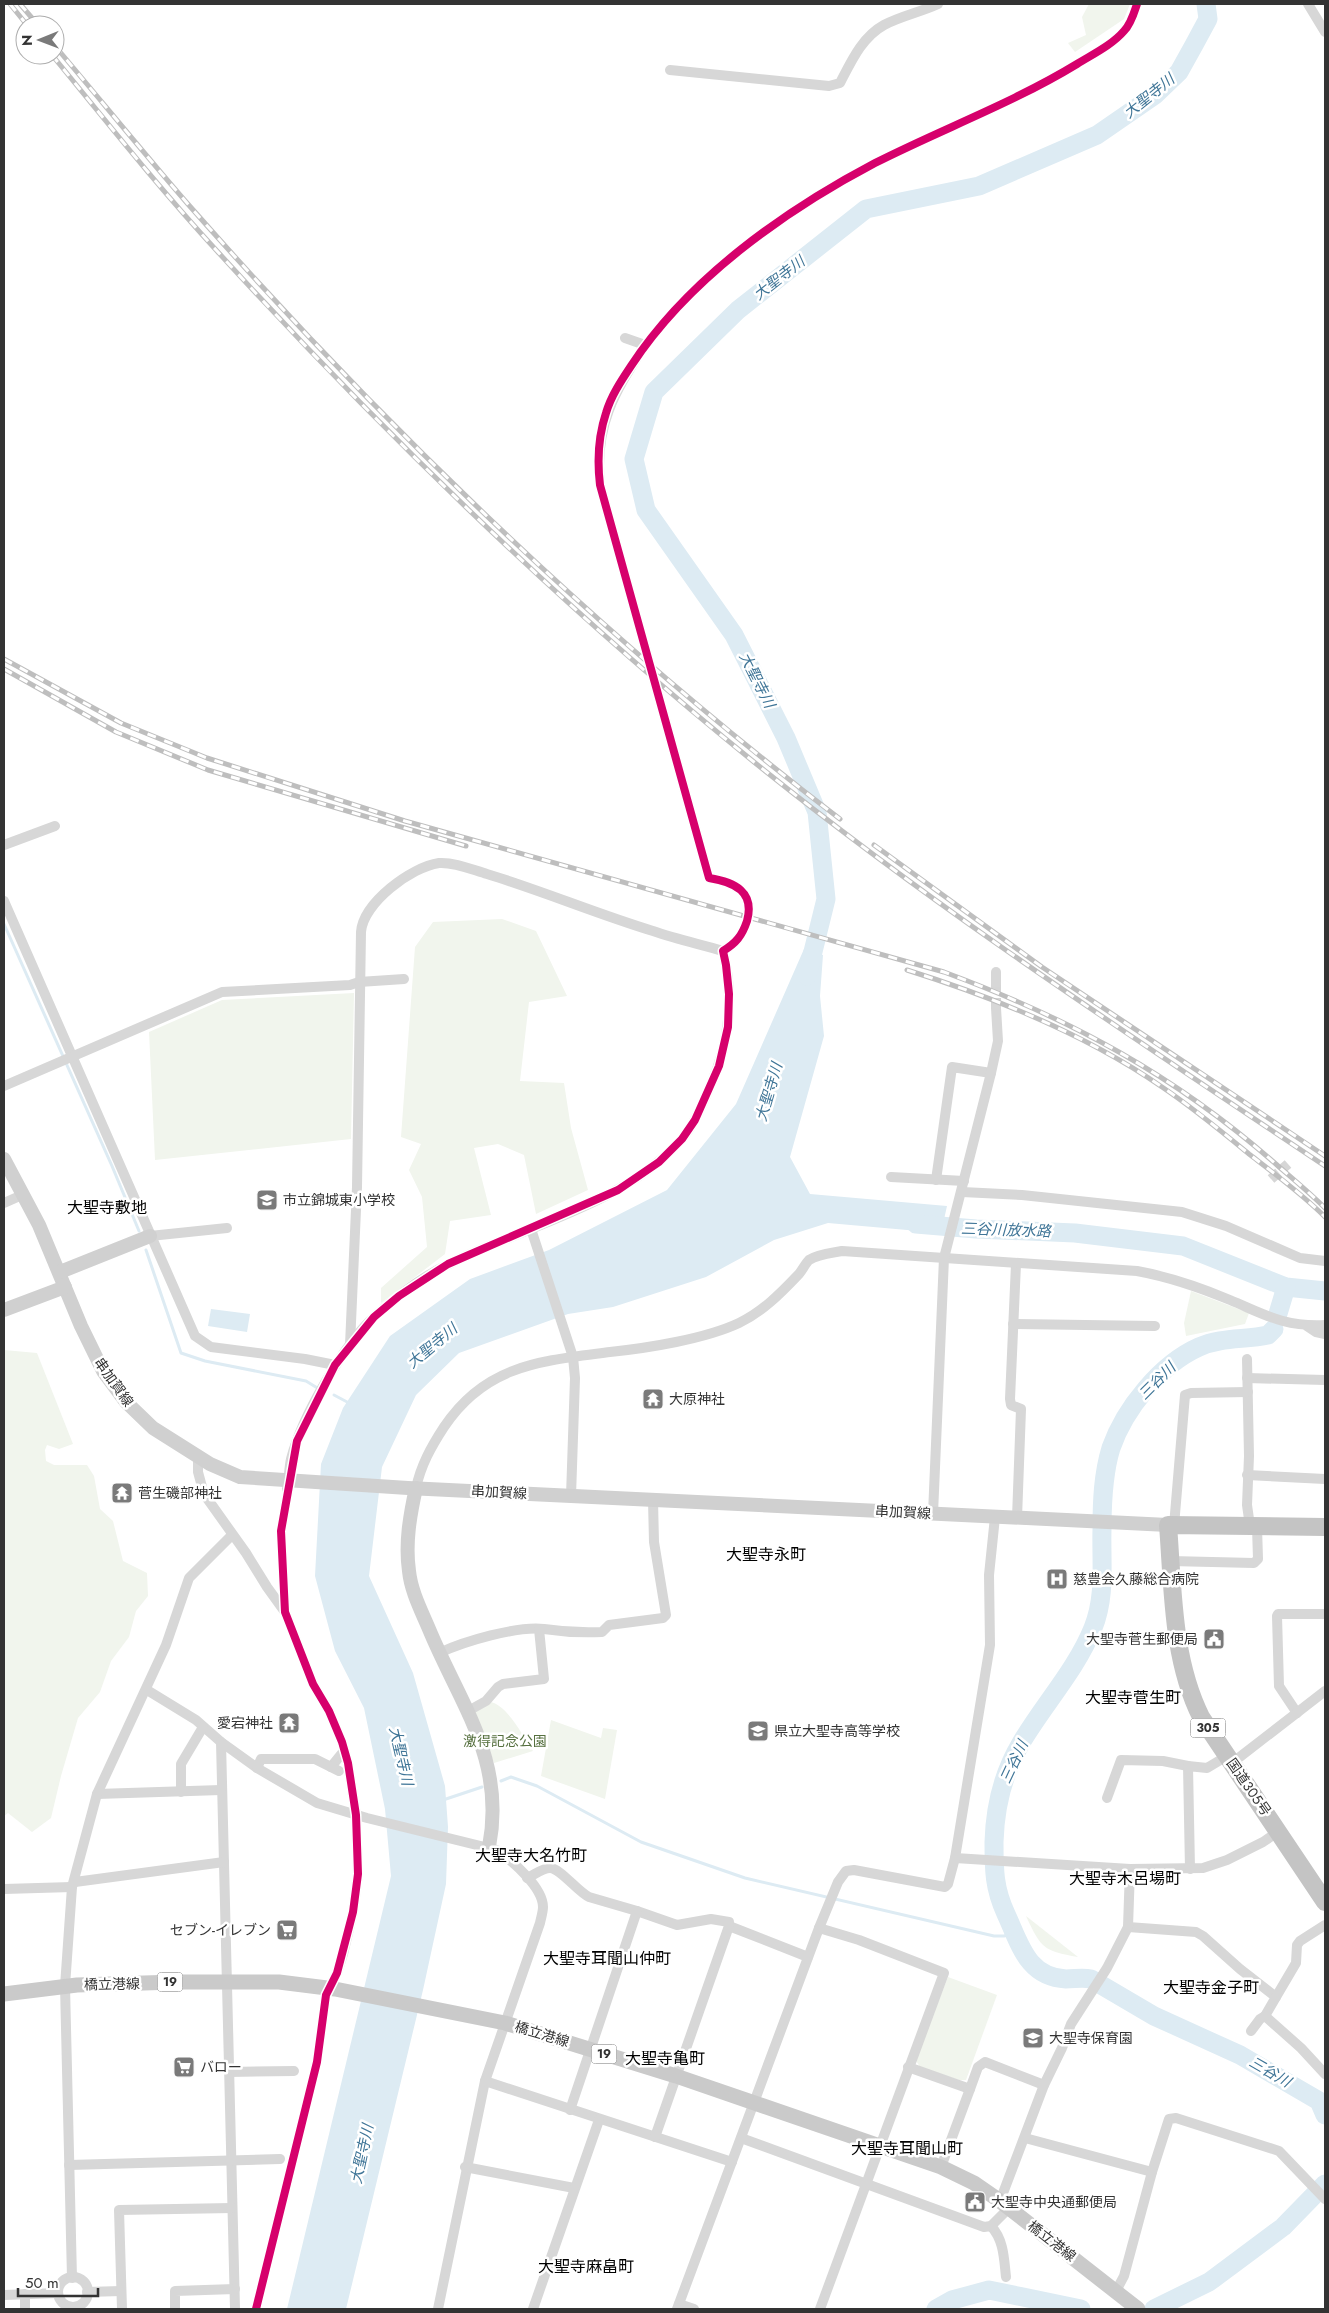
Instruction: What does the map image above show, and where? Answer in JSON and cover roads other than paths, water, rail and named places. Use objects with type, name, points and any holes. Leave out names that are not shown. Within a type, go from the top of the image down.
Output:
[{"type":"highway","points":[[1171,1525],[1325,1527]]},
{"type":"highway","name":"国道305号","points":[[1171,1525],[1170,1561],[1178,1641],[1190,1695],[1202,1718],[1325,1902]]},
{"type":"main road","name":"串加賀線","points":[[4,1159],[39,1225],[103,1371],[126,1402],[153,1428],[224,1472],[240,1477],[291,1483],[1171,1525]]},
{"type":"main road","points":[[60,1272],[150,1236]]},
{"type":"main road","points":[[4,1310],[65,1287]]},
{"type":"main road","points":[[412,1488],[407,1543],[409,1572],[415,1597],[485,1751],[493,1792],[494,1816],[489,1847]]},
{"type":"main road","name":"橋立港線","points":[[4,1994],[65,1986],[226,1981],[279,1982],[332,1988],[505,2023],[755,2102],[880,2144],[941,2167],[974,2183],[1005,2204],[1127,2300]]},
{"type":"street","points":[[670,70],[829,86],[840,83],[858,50],[869,36],[883,25],[938,4]]},
{"type":"street","points":[[1308,4],[1325,32]]},
{"type":"street","points":[[625,338],[645,345],[622,380],[607,412],[599,442],[600,485],[709,878],[729,883],[740,889],[748,899],[750,910],[744,930],[739,939],[723,951]]},
{"type":"street","points":[[4,845],[55,826]]},
{"type":"street","points":[[350,1344],[357,1187],[359,982],[362,922],[384,893],[416,871],[439,863],[455,865],[528,886],[652,931],[723,951]]},
{"type":"street","points":[[4,901],[68,1059],[150,1236],[166,1266],[189,1326],[195,1336],[211,1347],[306,1359],[335,1365]]},
{"type":"street","points":[[291,1483],[291,1460],[297,1441],[335,1365],[350,1344],[380,1312],[399,1296],[448,1264],[618,1190],[659,1162],[682,1139],[691,1126],[719,1066],[728,1027],[729,994],[723,951]]},
{"type":"street","points":[[4,1086],[125,1036],[222,992],[350,985],[359,982],[404,979]]},
{"type":"street","points":[[933,1514],[945,1255],[998,1041],[996,1008]]},
{"type":"street","points":[[936,1180],[952,1067],[991,1073]]},
{"type":"street","points":[[890,1177],[936,1180],[962,1190],[1182,1212],[1226,1226],[1300,1258],[1325,1261]]},
{"type":"street","points":[[4,1203],[22,1195]]},
{"type":"street","points":[[150,1236],[227,1228]]},
{"type":"street","points":[[531,1229],[572,1352],[575,1378],[571,1496]]},
{"type":"street","points":[[412,1488],[429,1448],[463,1402],[492,1380],[517,1368],[572,1352],[681,1340],[738,1323],[760,1311],[799,1274],[809,1260],[822,1254],[842,1251],[945,1255],[1016,1264],[1138,1271],[1160,1275],[1193,1286],[1270,1318],[1292,1325],[1325,1325]]},
{"type":"street","points":[[1016,1264],[1010,1399],[1011,1405],[1020,1409],[1017,1518]]},
{"type":"street","points":[[1013,1324],[1155,1326]]},
{"type":"street","points":[[1307,1326],[1316,1332],[1325,1334]]},
{"type":"street","points":[[1170,1561],[1254,1563],[1258,1559],[1253,1526],[1247,1505],[1247,1359]]},
{"type":"street","points":[[1247,1378],[1325,1380]]},
{"type":"street","points":[[1171,1525],[1186,1395],[1191,1393],[1248,1392]]},
{"type":"street","points":[[198,1456],[198,1472],[204,1494],[285,1612],[313,1684],[328,1711],[344,1751],[356,1815],[358,1874],[353,1912],[332,1988]]},
{"type":"street","points":[[1247,1475],[1325,1479]]},
{"type":"street","points":[[439,1653],[462,1642],[506,1633],[539,1629],[561,1632],[602,1632],[609,1626],[663,1618],[666,1615],[652,1524],[653,1500]]},
{"type":"street","points":[[694,2309],[678,2306],[820,1925],[838,1882],[846,1871],[854,1870],[945,1887],[948,1884],[990,1645],[989,1575],[995,1516]]},
{"type":"street","points":[[72,2278],[65,1986],[73,1884],[84,1838],[98,1794],[166,1645],[189,1578],[232,1535]]},
{"type":"street","points":[[1297,1713],[1279,1686],[1276,1616],[1278,1614],[1325,1614]]},
{"type":"street","points":[[468,1711],[486,1701],[503,1684],[544,1679],[539,1629]]},
{"type":"street","points":[[146,1690],[196,1720],[220,1742],[258,1768],[318,1803],[367,1818],[497,1850],[511,1860],[536,1887],[543,1906],[540,1923],[485,2081],[465,2167],[438,2309]]},
{"type":"street","points":[[1107,1798],[1121,1760],[1156,1761],[1207,1768],[1230,1760],[1325,1691]]},
{"type":"street","points":[[181,1792],[181,1764],[203,1727]]},
{"type":"street","points":[[220,1742],[235,2309]]},
{"type":"street","points":[[258,1768],[261,1759],[315,1759],[335,1769],[344,1751]]},
{"type":"street","points":[[1188,1766],[1190,1868]]},
{"type":"street","points":[[98,1794],[221,1790]]},
{"type":"street","points":[[954,1858],[1130,1869],[1208,1867],[1263,1842],[1279,1831]]},
{"type":"street","points":[[4,1889],[73,1884],[224,1862]]},
{"type":"street","points":[[527,1878],[549,1868],[555,1869],[581,1894],[677,1925],[720,1919],[729,1922],[655,2137]]},
{"type":"street","points":[[741,2138],[951,2216],[984,2227],[991,2226],[1005,2204],[1025,2138],[1044,2085],[1071,2024],[1108,1968],[1128,1927],[1130,1869]]},
{"type":"street","points":[[570,2110],[637,1911]]},
{"type":"street","points":[[820,1925],[944,1973],[864,2184],[822,2309]]},
{"type":"street","points":[[1251,2031],[1260,2019],[1265,2016],[1296,1963],[1297,1945],[1300,1941],[1325,1925]]},
{"type":"street","points":[[729,1926],[808,1957]]},
{"type":"street","points":[[1128,1927],[1196,1932],[1276,1997]]},
{"type":"street","points":[[1265,2016],[1302,2048],[1325,2074]]},
{"type":"street","points":[[941,2167],[978,2067],[986,2062],[1044,2085]]},
{"type":"street","points":[[908,2067],[970,2089]]},
{"type":"street","points":[[229,2072],[294,2071]]},
{"type":"street","points":[[485,2081],[599,2120],[732,2162]]},
{"type":"street","points":[[1127,2300],[1124,2276],[1152,2172],[1169,2118],[1176,2118],[1270,2147],[1283,2155],[1325,2199]]},
{"type":"street","points":[[533,2309],[599,2120]]},
{"type":"street","points":[[1025,2138],[1152,2172]]},
{"type":"street","points":[[69,2165],[280,2159]]},
{"type":"street","points":[[465,2167],[574,2188]]},
{"type":"street","points":[[122,2309],[119,2210],[232,2208]]},
{"type":"street","points":[[991,2226],[998,2234],[1004,2252],[1006,2277]]},
{"type":"street","points":[[72,2278],[81,2280],[88,2292],[85,2301],[73,2308],[64,2304],[58,2293],[63,2282],[72,2278]]},
{"type":"street","points":[[175,2309],[175,2291],[235,2289]]},
{"type":"street","points":[[88,2292],[121,2291]]},
{"type":"street","points":[[4,2295],[58,2293]]},
{"type":"street","points":[[25,2294],[25,2309]]},
{"type":"water","points":[[804,949],[823,955],[820,996],[824,1036],[790,1157],[810,1194],[947,1206],[941,1233],[828,1223],[774,1240],[706,1277],[613,1307],[568,1314],[459,1353],[416,1395],[382,1467],[369,1576],[413,1673],[445,1786],[448,1827],[446,1884],[423,1990],[346,2309],[287,2309],[391,1876],[385,1809],[364,1708],[335,1651],[315,1576],[321,1464],[343,1408],[390,1336],[470,1279],[549,1250],[667,1190],[736,1104]]},
{"type":"water","points":[[211,1309],[250,1314],[247,1332],[208,1326]]},
{"type":"waterway","name":"大聖寺川","points":[[807,976],[826,899],[817,812],[786,738],[734,635],[646,510],[634,459],[654,392],[738,310],[866,209],[979,186],[1097,135],[1155,95],[1179,72],[1208,19],[1206,4]]},
{"type":"waterway","points":[[4,924],[139,1231]]},
{"type":"waterway","name":"三谷川放水路","points":[[916,1224],[976,1229],[1075,1233],[1183,1246],[1286,1287],[1325,1291]]},
{"type":"waterway","points":[[146,1250],[181,1353],[205,1361],[306,1381],[319,1389]]},
{"type":"waterway","name":"三谷川","points":[[1277,1317],[1286,1287]]},
{"type":"waterway","name":"三谷川","points":[[1274,1329],[1268,1335],[1207,1344],[1171,1364],[1135,1403],[1117,1433],[1106,1468],[1102,1519],[1102,1579],[1097,1616],[1078,1658],[1021,1743],[1009,1766],[996,1816],[994,1842],[995,1870],[999,1896],[1016,1937],[1027,1957],[1042,1972],[1053,1977],[1066,1979],[1091,1979],[1154,2016],[1240,2055],[1319,2101],[1325,2115]]},
{"type":"waterway","points":[[334,1395],[349,1403]]},
{"type":"waterway","points":[[501,1781],[511,1777],[537,1786],[641,1842],[745,1878],[994,1936],[1015,1933]]},
{"type":"waterway","points":[[443,1800],[482,1787]]},
{"type":"waterway","name":"三谷川","points":[[1154,2309],[1209,2282],[1283,2227],[1325,2184]]},
{"type":"waterway","name":"三谷川","points":[[936,2309],[952,2300],[989,2290],[1081,2309]]},
{"type":"tunnel","points":[[996,983],[996,1008]]},
{"type":"tunnel","points":[[1271,1179],[1288,1164]]},
{"type":"railway","points":[[10,4],[19,15]]},
{"type":"railway","points":[[20,4],[29,15]]},
{"type":"railway","points":[[65,58],[187,203],[262,287],[418,449],[498,527],[665,678],[840,819]]},
{"type":"railway","points":[[60,65],[174,203],[344,386],[476,517],[612,642],[754,762],[893,869],[1035,970],[1325,1166]]},
{"type":"railway","points":[[4,659],[121,723],[207,758],[405,821],[944,972],[991,990],[1079,1030],[1161,1077],[1239,1133],[1325,1208]]},
{"type":"railway","points":[[4,669],[116,732],[208,770],[466,846]]},
{"type":"railway","points":[[874,845],[1042,967],[1325,1156]]},
{"type":"railway","points":[[907,970],[973,992],[1039,1019],[1133,1068],[1206,1119],[1298,1192],[1325,1217]]},
{"type":"place","name":"市立錦城東小学校","points":[[267,1200]]},
{"type":"place","name":"大原神社","points":[[653,1399]]},
{"type":"place","name":"菅生磯部神社","points":[[122,1493]]},
{"type":"place","name":"慈豊会久藤総合病院","points":[[1057,1579]]},
{"type":"place","name":"大聖寺菅生郵便局","points":[[1214,1639]]},
{"type":"place","name":"愛宕神社","points":[[289,1723]]},
{"type":"place","name":"県立大聖寺高等学校","points":[[758,1731]]},
{"type":"place","name":"セブン-イレブン","points":[[287,1930]]},
{"type":"place","name":"大聖寺保育園","points":[[1033,2038]]},
{"type":"place","name":"バロー","points":[[184,2067]]},
{"type":"place","name":"大聖寺中央通郵便局","points":[[975,2202]]},
{"type":"district","name":"大聖寺敷地","points":[[107,1207]]},
{"type":"district","name":"大聖寺永町","points":[[766,1554]]},
{"type":"district","name":"大聖寺菅生町","points":[[1133,1697]]},
{"type":"district","name":"大聖寺大名竹町","points":[[531,1855]]},
{"type":"district","name":"大聖寺木呂場町","points":[[1125,1878]]},
{"type":"district","name":"大聖寺耳聞山仲町","points":[[607,1958]]},
{"type":"district","name":"大聖寺金子町","points":[[1211,1987]]},
{"type":"district","name":"大聖寺亀町","points":[[665,2058]]},
{"type":"district","name":"大聖寺耳聞山町","points":[[907,2148]]},
{"type":"district","name":"大聖寺麻畠町","points":[[586,2266]]},
{"type":"park label","name":"激得記念公園","points":[[505,1741]]}]
